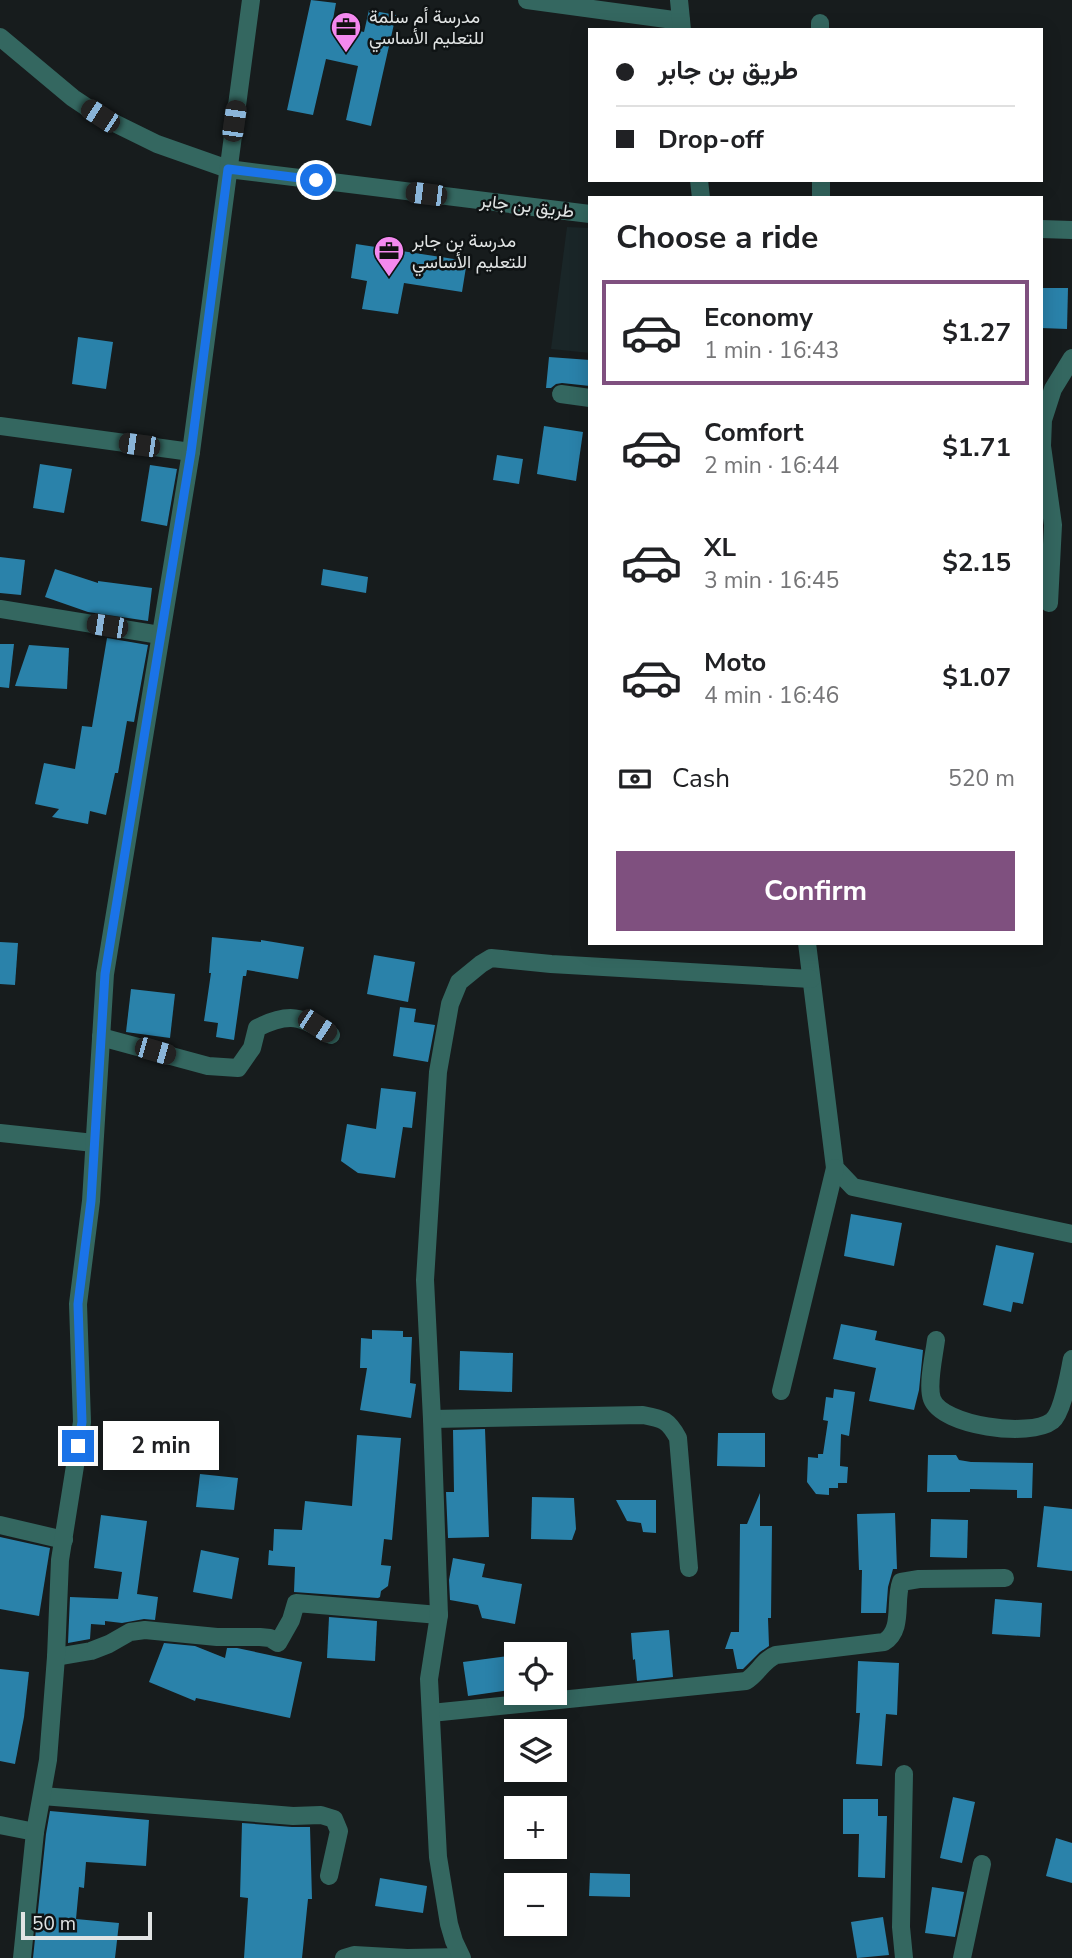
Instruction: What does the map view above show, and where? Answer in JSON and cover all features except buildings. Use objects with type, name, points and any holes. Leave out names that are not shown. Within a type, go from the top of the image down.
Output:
[{"type":"street","points":[[22,1958],[35,1832],[48,1760],[61,1560],[82,1422],[78,1304],[91,1201],[105,974],[191,452],[251,0]]},
{"type":"street","points":[[527,0],[682,26],[680,0]]},
{"type":"street","name":"طريق بن جابر","points":[[0,37],[100,116],[157,144],[228,169],[588,214]]},
{"type":"street","points":[[1043,229],[1072,230]]},
{"type":"street","points":[[1043,420],[1053,389],[1072,358]]},
{"type":"street","points":[[561,394],[588,398]]},
{"type":"street","points":[[0,426],[191,452]]},
{"type":"street","points":[[1043,453],[1053,525],[1049,603]]},
{"type":"street","points":[[0,609],[160,635]]},
{"type":"street","points":[[781,1391],[835,1168],[807,945]]},
{"type":"street","points":[[344,1958],[354,1955],[462,1958],[449,1924],[438,1857],[429,1679],[439,1615],[425,1280],[438,1072],[450,1003],[459,982],[491,958],[811,979]]},
{"type":"street","points":[[101,1037],[208,1066],[238,1068],[252,1048],[257,1028],[276,1019],[292,1017],[317,1026],[331,1035]]},
{"type":"street","points":[[0,1133],[94,1143]]},
{"type":"street","points":[[835,1168],[853,1186],[1072,1234]]},
{"type":"street","points":[[936,1340],[930,1389],[933,1402],[943,1412],[995,1429],[1032,1429],[1053,1420],[1059,1410],[1072,1359]]},
{"type":"street","points":[[432,1419],[643,1415],[669,1423],[678,1438],[689,1567]]},
{"type":"street","points":[[0,1525],[64,1540]]},
{"type":"street","points":[[431,1713],[746,1681],[752,1678],[769,1658],[776,1655],[889,1640],[896,1627],[901,1582],[919,1578],[1005,1578]]},
{"type":"street","points":[[56,1657],[91,1651],[130,1632],[145,1630],[217,1637],[260,1637],[270,1638],[278,1643],[296,1603],[439,1615]]},
{"type":"street","points":[[904,1774],[901,1927],[904,1958]]},
{"type":"street","points":[[42,1796],[293,1816],[321,1815],[334,1819],[339,1832],[329,1876]]},
{"type":"street","points":[[0,1825],[35,1832]]},
{"type":"street","points":[[962,1958],[982,1864]]},
{"type":"shaded area","points":[[567,227],[588,228],[588,353],[551,349]]},
{"type":"place","name":"مدرسة أم سلمة للتعليم الأساسي","points":[[346,54]]},
{"type":"place","name":"مدرسة بن جابر للتعليم الأساسي","points":[[389,278]]},
{"type":"route","points":[[78,1446],[82,1422],[78,1304],[91,1201],[105,974],[191,452],[228,169],[316,180]]}]
